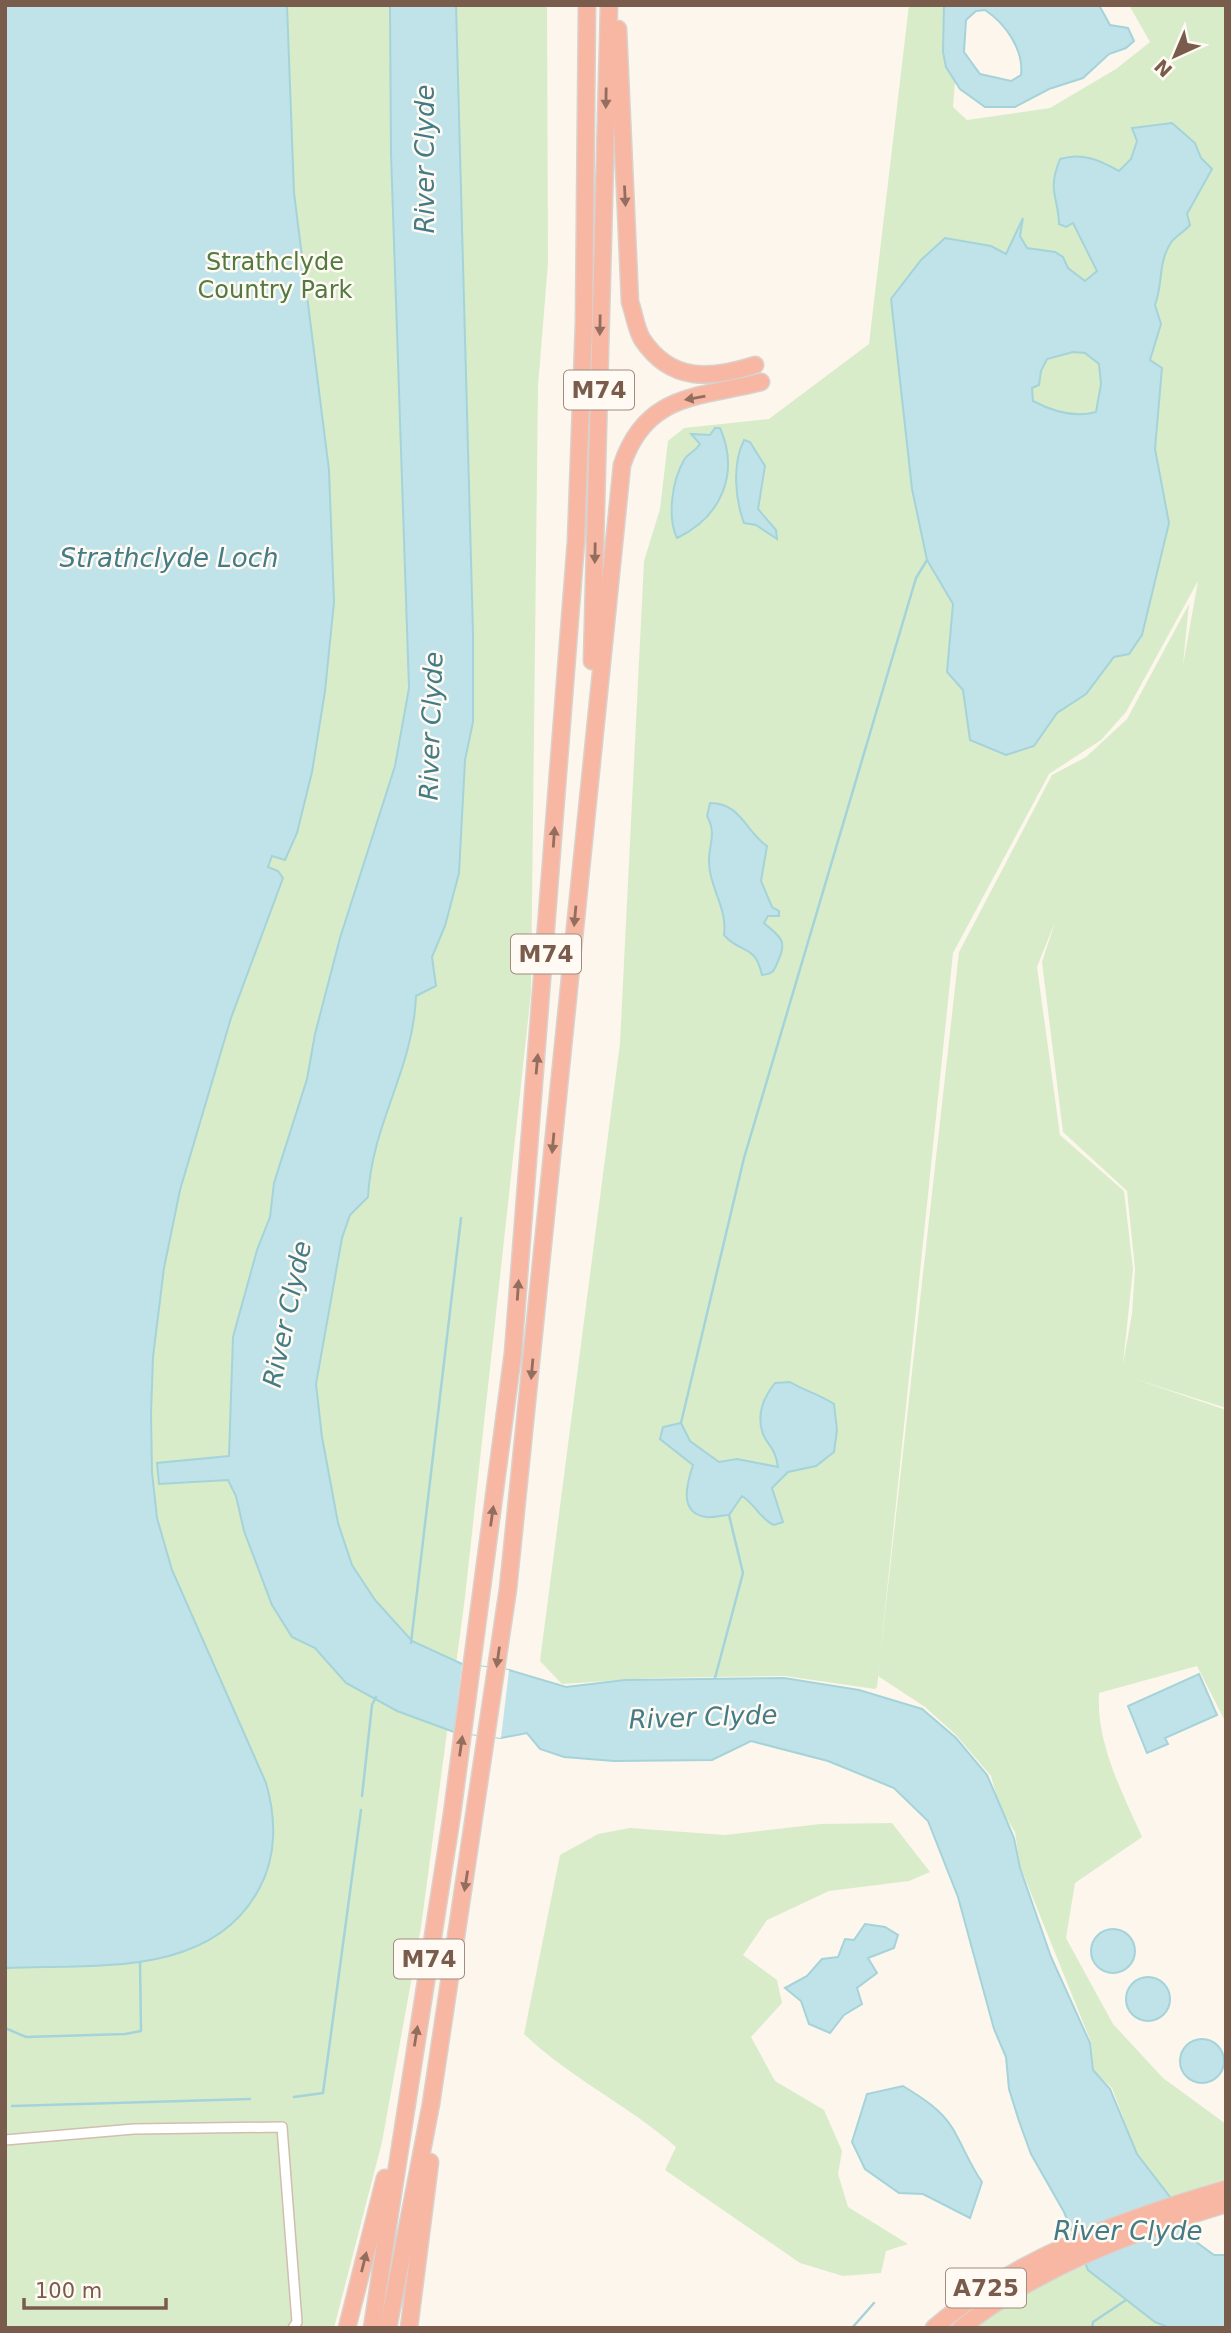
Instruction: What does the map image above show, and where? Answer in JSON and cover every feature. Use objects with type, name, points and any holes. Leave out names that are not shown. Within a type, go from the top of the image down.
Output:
[{"type":"highway","name":"M74","points":[[372,2328],[452,1814],[513,1353],[576,541],[584,322],[587,5]]},
{"type":"highway","name":"M74","points":[[388,2328],[431,2104],[508,1589],[589,775],[608,5]]},
{"type":"highway","points":[[617,5],[630,302],[641,338],[666,365],[694,375],[721,376],[755,365]]},
{"type":"highway","points":[[589,775],[622,465],[629,446],[642,426],[674,401],[761,382]]},
{"type":"highway","points":[[347,2328],[405,2104]]},
{"type":"highway","points":[[409,2328],[430,2167],[431,2104]]},
{"type":"highway","name":"A725","points":[[934,2328],[981,2292],[1048,2263],[1213,2203],[1226,2189]]},
{"type":"highway","name":"A725","points":[[961,2328],[1048,2263]]},
{"type":"street","points":[[5,2140],[134,2129],[282,2127],[297,2322],[293,2328]]},
{"type":"green space","name":"Strathclyde Country Park","points":[[5,5],[547,5],[548,263],[538,386],[531,993],[465,1597],[421,1927],[382,2142],[334,2328],[5,2328]]},
{"type":"green space","points":[[909,5],[961,5],[953,107],[967,120],[1050,108],[1116,69],[1150,42],[1129,5],[1226,5],[1226,1408],[1132,1378],[1226,1410],[1226,1723],[1197,1666],[1099,1693],[1099,1712],[1106,1749],[1142,1837],[1075,1883],[1066,1938],[1113,2024],[1163,2078],[1226,2124],[1226,2179],[1170,2197],[1137,2154],[1112,2088],[1094,2071],[1091,2042],[1020,1866],[1015,1832],[1000,1808],[991,1776],[956,1735],[925,1707],[878,1676],[875,1689],[785,1676],[652,1678],[562,1684],[540,1661],[620,1043],[644,561],[660,509],[668,441],[684,428],[769,419],[869,344]],"holes":[[[1198,581],[1183,665],[1189,604],[1127,719],[1086,757],[1052,775],[959,952],[880,1659],[953,953],[1049,774],[1101,740],[1126,712]],[[1055,922],[1042,962],[1063,1132],[1127,1191],[1135,1269],[1132,1314],[1123,1364],[1133,1269],[1124,1191],[1060,1135],[1037,967]]]},
{"type":"green space","points":[[892,1823],[930,1872],[909,1881],[829,1891],[767,1920],[743,1955],[777,1980],[782,2003],[751,2037],[775,2081],[824,2110],[842,2151],[838,2174],[848,2207],[908,2244],[886,2251],[881,2273],[843,2276],[800,2263],[665,2170],[676,2147],[560,2064],[524,2034],[560,1855],[598,1834],[630,1828],[725,1835],[820,1824]]},
{"type":"green space","points":[[1086,2265],[1155,2322],[1170,2328],[973,2328],[1023,2293]]},
{"type":"water","name":"Strathclyde Loch","points":[[5,5],[287,5],[294,193],[329,470],[334,602],[325,691],[312,772],[297,833],[285,860],[272,856],[268,867],[278,871],[283,878],[231,1018],[180,1190],[164,1268],[153,1357],[152,1472],[157,1518],[172,1570],[266,1783],[273,1822],[270,1862],[260,1887],[239,1917],[213,1938],[182,1952],[148,1961],[75,1967],[5,1968]]},
{"type":"water","name":"River Clyde","points":[[390,5],[456,5],[473,722],[465,760],[459,873],[445,926],[432,957],[436,986],[416,996],[408,1048],[377,1144],[368,1197],[350,1215],[342,1238],[316,1384],[322,1437],[338,1523],[352,1565],[375,1600],[412,1641],[462,1664],[509,1670],[566,1687],[625,1680],[784,1678],[859,1690],[922,1709],[956,1738],[987,1775],[1014,1838],[1020,1868],[1051,1957],[1090,2043],[1093,2070],[1110,2089],[1137,2154],[1170,2197],[1184,2233],[1214,2255],[1226,2255],[1226,2328],[1170,2328],[1155,2322],[1088,2270],[1064,2212],[1031,2154],[1019,2121],[1009,2089],[1006,2057],[994,2029],[958,1897],[928,1821],[894,1788],[828,1761],[751,1741],[712,1760],[614,1761],[564,1757],[540,1749],[527,1733],[501,1738],[454,1732],[397,1711],[346,1683],[315,1648],[292,1637],[272,1605],[244,1531],[236,1496],[228,1480],[159,1484],[157,1463],[229,1456],[233,1337],[257,1250],[270,1217],[274,1183],[307,1079],[315,1034],[340,938],[395,766],[409,688],[391,153]]},
{"type":"water","points":[[944,5],[1099,5],[1110,25],[1128,28],[1134,41],[1126,48],[1109,54],[1083,78],[1049,89],[1015,107],[985,107],[960,89],[946,67],[943,52]],"holes":[[[985,10],[1012,38],[1020,56],[1021,75],[1011,81],[980,74],[964,52],[966,20],[976,11]]]},
{"type":"water","points":[[1172,123],[1195,143],[1201,158],[1212,169],[1187,214],[1190,225],[1172,241],[1166,252],[1155,305],[1161,324],[1150,360],[1162,368],[1155,449],[1169,523],[1142,635],[1129,654],[1114,657],[1086,694],[1057,713],[1034,746],[1006,755],[970,740],[963,690],[947,672],[953,604],[927,560],[912,489],[891,299],[921,260],[945,238],[991,246],[1006,254],[1023,218],[1020,236],[1027,248],[1055,252],[1063,257],[1068,268],[1085,281],[1097,271],[1073,223],[1066,227],[1059,224],[1054,186],[1056,170],[1060,159],[1076,156],[1097,161],[1119,171],[1131,159],[1137,141],[1132,128]],"holes":[[[1073,352],[1085,353],[1099,364],[1101,384],[1096,412],[1064,412],[1033,401],[1032,388],[1039,385],[1041,371],[1047,359]]]},
{"type":"water","points":[[715,428],[720,428],[728,462],[722,492],[705,518],[677,538],[672,520],[674,488],[684,460],[700,444],[691,434],[710,435]]},
{"type":"water","points":[[744,440],[750,442],[765,466],[758,509],[776,530],[777,539],[756,525],[744,523],[736,470]]},
{"type":"water","points":[[710,803],[720,804],[736,813],[767,846],[761,881],[772,907],[779,911],[779,916],[768,916],[764,923],[782,943],[776,967],[769,973],[762,975],[751,953],[724,935],[723,916],[710,869],[712,832],[707,816]]},
{"type":"water","points":[[790,1382],[834,1404],[837,1430],[834,1452],[816,1466],[788,1472],[772,1488],[783,1522],[774,1525],[769,1522],[742,1496],[729,1515],[709,1517],[691,1510],[687,1488],[693,1465],[660,1439],[663,1427],[681,1423],[690,1441],[719,1462],[737,1459],[778,1467],[775,1454],[762,1431],[761,1411],[775,1383]]},
{"type":"water","points":[[1199,1674],[1217,1715],[1165,1738],[1168,1744],[1147,1753],[1128,1706]]},
{"type":"water","points":[[865,1924],[885,1927],[898,1935],[894,1948],[868,1958],[877,1973],[857,1988],[862,2004],[844,2015],[830,2033],[809,2024],[801,2001],[785,1988],[807,1976],[822,1959],[838,1957],[845,1939],[854,1940]]},
{"type":"water","points":[[1113,1929],[1122,1930],[1129,1935],[1134,1942],[1134,1960],[1129,1967],[1122,1972],[1113,1973],[1104,1972],[1097,1967],[1092,1960],[1091,1951],[1092,1942],[1097,1935],[1104,1930]]},
{"type":"water","points":[[1148,1977],[1157,1978],[1164,1983],[1169,1990],[1169,2008],[1164,2015],[1157,2020],[1148,2021],[1139,2020],[1132,2015],[1127,2008],[1126,1999],[1127,1990],[1132,1983],[1139,1978]]},
{"type":"water","points":[[1202,2039],[1211,2040],[1218,2045],[1223,2052],[1223,2070],[1218,2077],[1211,2082],[1202,2083],[1193,2082],[1186,2077],[1181,2070],[1180,2061],[1181,2052],[1186,2045],[1193,2040]]},
{"type":"water","points":[[903,2086],[931,2104],[948,2122],[982,2182],[970,2218],[923,2194],[899,2193],[865,2169],[852,2142],[867,2094]]},
{"type":"pier","points":[[462,1664],[509,1670],[501,1738],[454,1732]]},
{"type":"waterway","points":[[681,1423],[744,1158],[916,578],[927,560]]},
{"type":"waterway","points":[[411,1643],[461,1218]]},
{"type":"waterway","points":[[715,1678],[743,1573],[729,1515]]},
{"type":"waterway","points":[[362,1796],[372,1705],[376,1697]]},
{"type":"waterway","points":[[294,2097],[323,2093],[361,1810]]},
{"type":"waterway","points":[[5,2028],[26,2037],[125,2034],[141,2031],[140,1962]]},
{"type":"waterway","points":[[12,2106],[250,2099]]},
{"type":"waterway","points":[[1092,2328],[1093,2322],[1126,2300]]},
{"type":"waterway","points":[[852,2328],[874,2303]]}]
